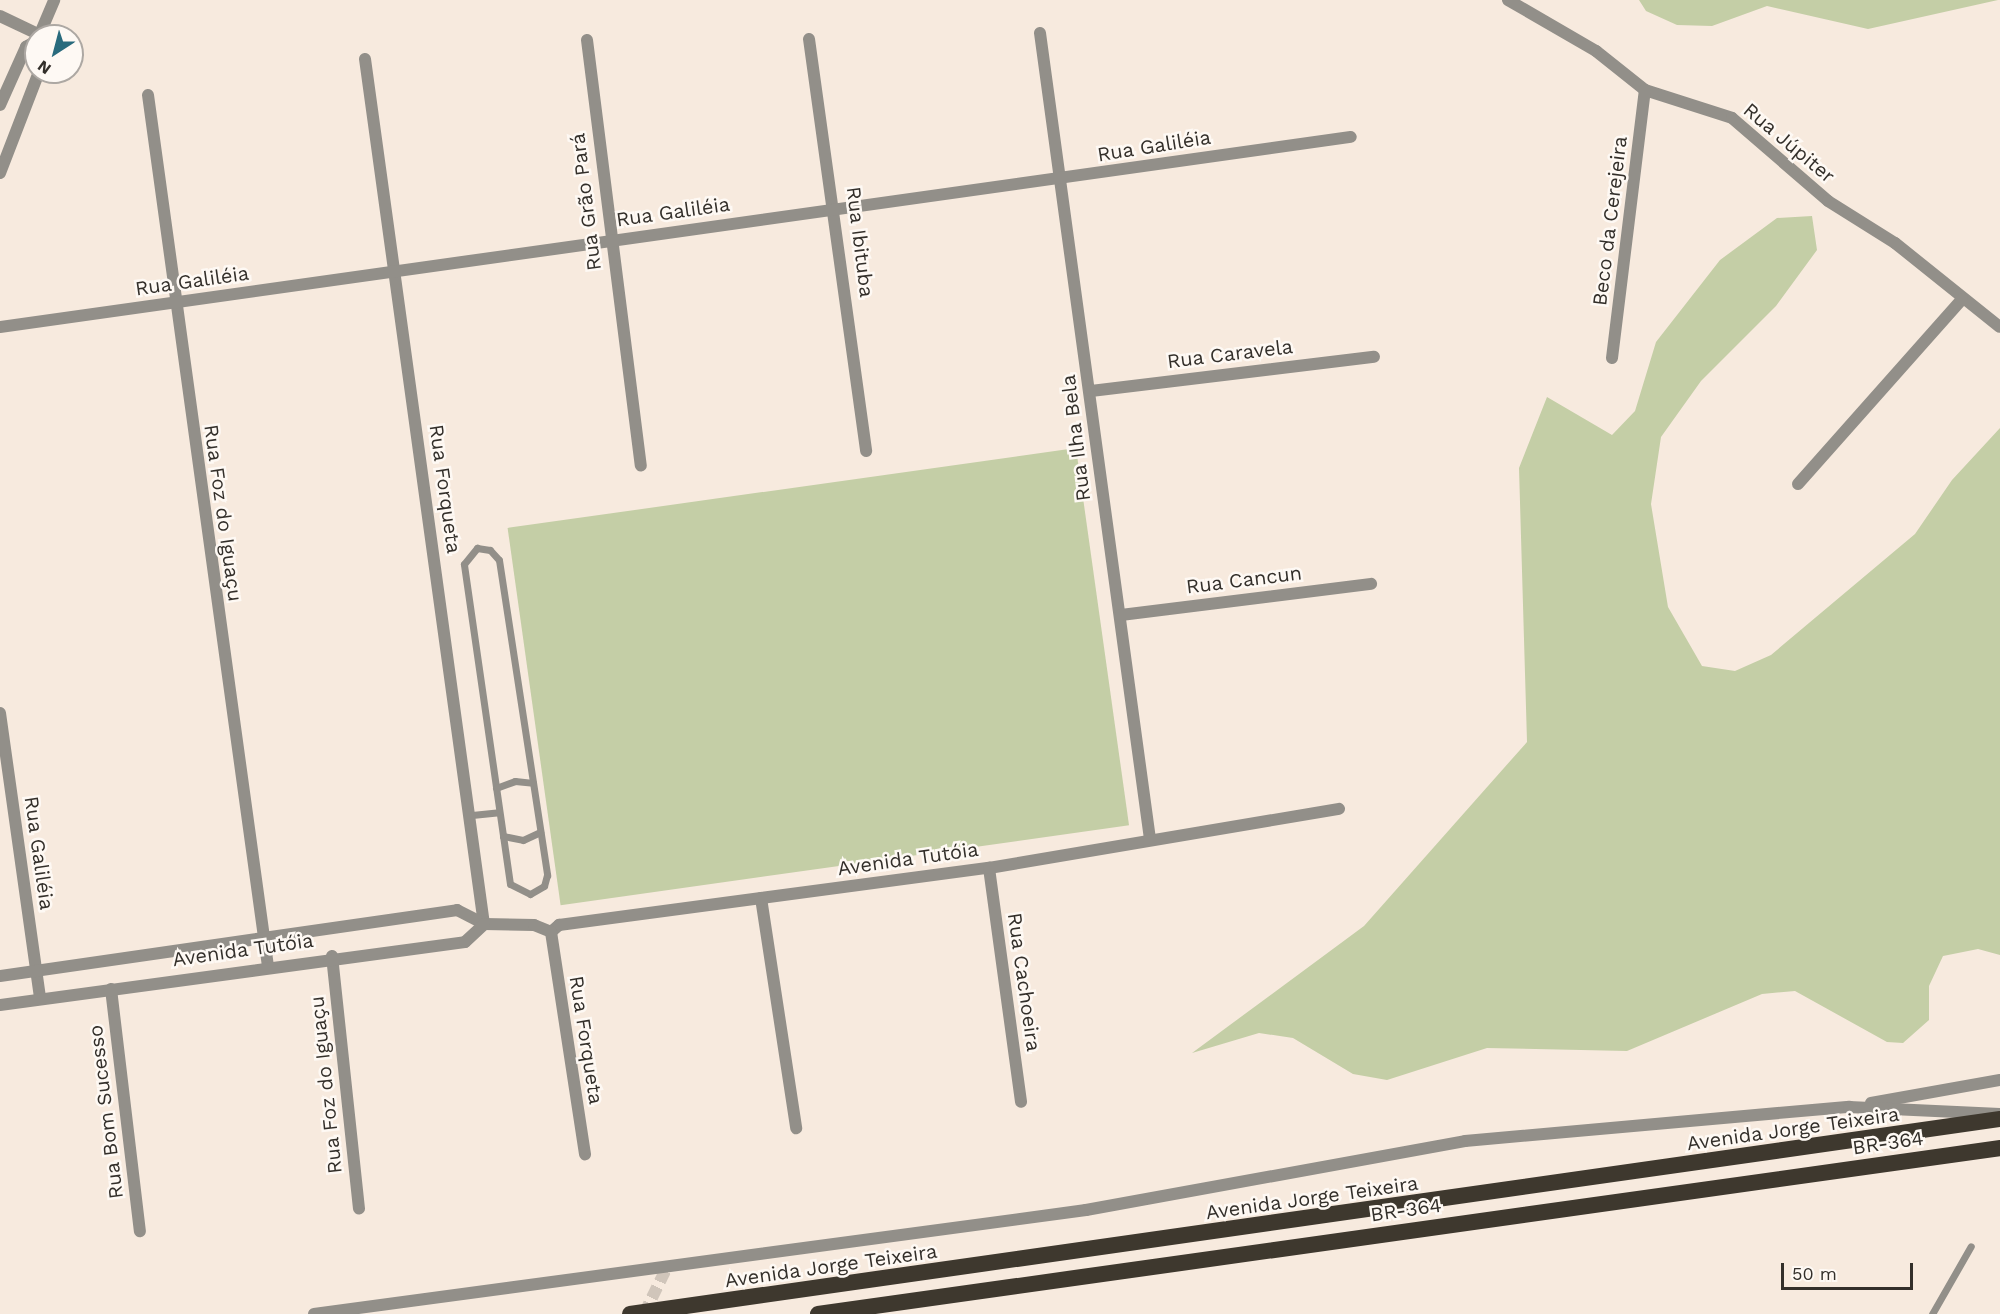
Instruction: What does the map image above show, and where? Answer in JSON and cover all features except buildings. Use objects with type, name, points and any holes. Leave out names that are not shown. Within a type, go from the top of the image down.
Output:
[{"type":"highway","name":"Avenida Jorge Teixeira","points":[[630,1314],[2000,1119]]},
{"type":"highway","name":"BR-364","points":[[819,1314],[2000,1148]]},
{"type":"street","points":[[44,24],[54,0]]},
{"type":"street","name":"Rua Júpiter","points":[[1508,0],[1571,34],[1644,90],[1732,118],[1828,201],[1895,243],[1962,299],[2000,327]]},
{"type":"street","points":[[0,16],[24,29]]},
{"type":"street","name":"Rua Ilha Bela","points":[[1040,33],[1063,180],[1150,839]]},
{"type":"street","name":"Rua Ibituba","points":[[809,39],[836,208],[866,451]]},
{"type":"street","name":"Rua Grão Pará","points":[[587,40],[610,241],[641,466]]},
{"type":"street","points":[[0,105],[24,51]]},
{"type":"street","name":"Rua Forqueta","points":[[366,59],[472,815],[484,924]]},
{"type":"street","points":[[0,173],[34,84]]},
{"type":"street","name":"Beco da Cerejeira","points":[[1612,358],[1644,90]]},
{"type":"street","name":"Rua Foz do Iguaçu","points":[[148,94],[173,304],[268,966]]},
{"type":"street","name":"Rua Galiléia","points":[[0,327],[41,317],[173,304],[836,208],[1063,180],[1351,137]]},
{"type":"street","points":[[1798,484],[1962,299]]},
{"type":"street","name":"Rua Caravela","points":[[1091,391],[1374,357]]},
{"type":"street","name":"Rua Cancun","points":[[1121,615],[1371,584]]},
{"type":"street","name":"Rua Galiléia","points":[[0,713],[40,998]]},
{"type":"street","name":"Avenida Tutóia","points":[[0,976],[457,910],[484,924],[534,925],[552,932],[559,925],[989,868],[1150,839],[1339,809]]},
{"type":"street","name":"Rua Cachoeira","points":[[989,868],[1021,1102]]},
{"type":"street","points":[[761,898],[796,1128]]},
{"type":"street","name":"Avenida Tutóia","points":[[0,1005],[332,956],[465,942],[484,924]]},
{"type":"street","name":"Rua Forqueta","points":[[552,932],[585,1154]]},
{"type":"street","name":"Rua Foz do Iguaçu","points":[[332,956],[359,1209]]},
{"type":"street","name":"Rua Bom Sucesso","points":[[111,989],[140,1231]]},
{"type":"street","points":[[314,1314],[1086,1210],[1465,1141],[1849,1107],[2000,1080]]},
{"type":"street","points":[[1849,1107],[2000,1114]]},
{"type":"lane","points":[[477,549],[490,550],[499,560],[533,783],[546,881],[531,894],[510,884],[464,564],[477,549]]},
{"type":"lane","points":[[496,788],[515,781],[533,783]]},
{"type":"lane","points":[[472,815],[500,812]]},
{"type":"lane","points":[[503,836],[523,840],[540,831]]},
{"type":"lane","points":[[1932,1314],[1971,1246]]},
{"type":"green space","points":[[1639,0],[1998,0],[1868,29],[1767,6],[1712,26],[1677,25],[1646,11]]},
{"type":"green space","points":[[1812,216],[1817,250],[1776,306],[1701,381],[1661,437],[1651,504],[1668,607],[1702,666],[1735,671],[1771,655],[1915,534],[1952,480],[2000,428],[2000,955],[1978,949],[1943,956],[1929,986],[1929,1020],[1903,1043],[1887,1042],[1795,991],[1762,994],[1627,1051],[1487,1048],[1387,1080],[1353,1074],[1293,1038],[1259,1033],[1192,1053],[1364,926],[1527,742],[1519,468],[1547,397],[1612,435],[1635,411],[1656,342],[1720,260],[1777,218]]},
{"type":"green space","points":[[1076,448],[1129,825],[561,905],[508,528]]},
{"type":"tunnel","points":[[644,1314],[668,1265]]}]
